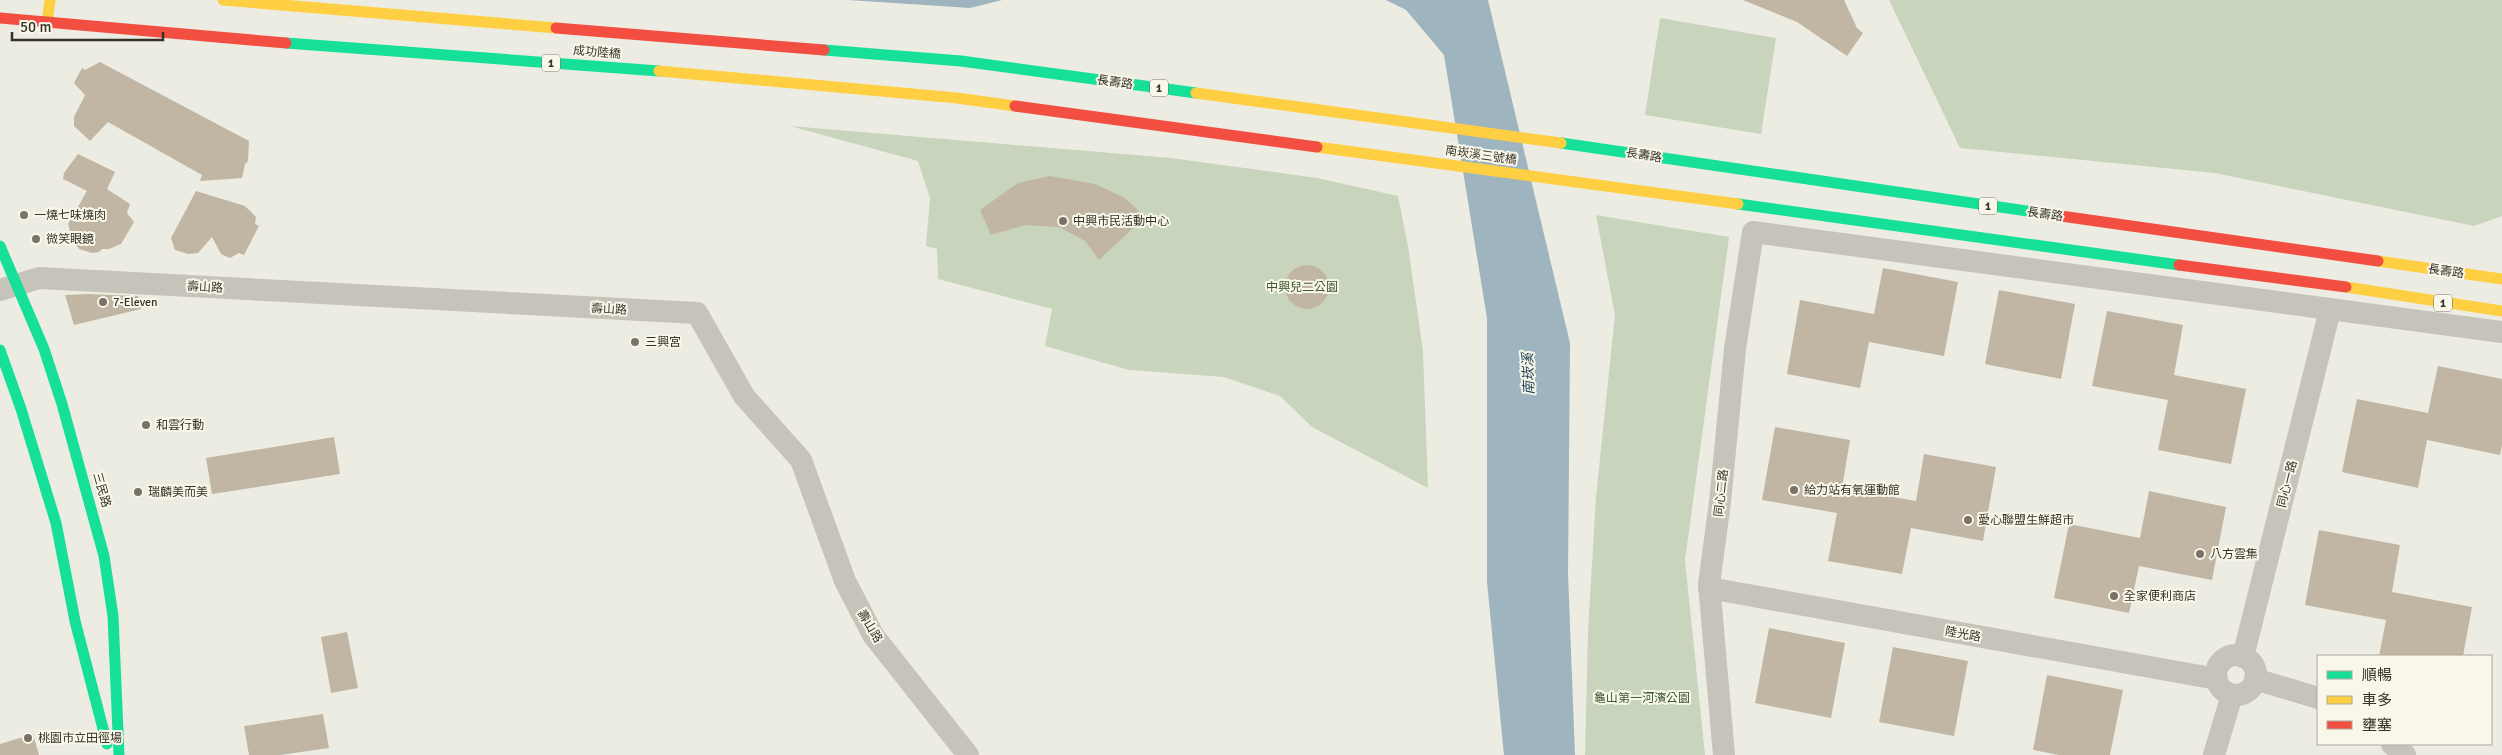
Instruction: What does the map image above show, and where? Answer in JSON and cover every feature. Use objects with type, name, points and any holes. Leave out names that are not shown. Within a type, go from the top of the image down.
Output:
[{"type":"main road","points":[[47,23],[50,0]]},
{"type":"main road","name":"成功陸橋","points":[[224,0],[960,61]]},
{"type":"main road","name":"1","points":[[0,18],[47,23]]},
{"type":"main road","name":"成功陸橋","points":[[47,23],[655,71],[957,98],[1352,152]]},
{"type":"main road","name":"長壽路","points":[[960,61],[1358,115]]},
{"type":"main road","name":"南崁溪三號橋","points":[[1358,115],[1588,147]]},
{"type":"main road","name":"長壽路","points":[[1588,147],[2502,279]]},
{"type":"main road","name":"南崁溪三號橋","points":[[1352,152],[2329,285],[2384,295],[2502,311]]},
{"type":"main road","name":"三民路","points":[[0,246],[9,287],[62,404],[104,556],[113,616],[119,755]]},
{"type":"main road","points":[[0,350],[21,409],[56,523],[75,622],[110,755]]},
{"type":"street","name":"同心二路","points":[[1724,755],[1709,586],[1720,502],[1735,349],[1753,232],[2330,310]]},
{"type":"street","name":"壽山路","points":[[9,287],[39,278],[696,312],[744,396],[801,460],[845,581],[873,635],[968,755]]},
{"type":"street","points":[[2330,310],[2502,332]]},
{"type":"street","name":"同心一路","points":[[2243,657],[2330,310]]},
{"type":"street","name":"陸光路","points":[[1709,586],[2222,682]]},
{"type":"street","points":[[2214,755],[2222,682],[2221,663],[2232,656],[2243,657],[2255,668],[2256,680],[2244,694],[2222,682]]},
{"type":"street","points":[[2256,680],[2284,686],[2317,698]]},
{"type":"street","points":[[2393,745],[2405,755]]},
{"type":"green space","points":[[1889,0],[2502,0],[2502,216],[2474,226],[2215,173],[1960,148]]},
{"type":"green space","points":[[1660,18],[1776,38],[1761,134],[1645,115]]},
{"type":"green space","name":"中興兒二公園","points":[[790,126],[1171,158],[1317,178],[1398,196],[1408,246],[1423,351],[1428,488],[1312,427],[1280,396],[1224,377],[1129,370],[1045,346],[1052,309],[938,279],[937,249],[926,246],[930,198],[918,161]]},
{"type":"green space","name":"龜山第一河濱公園","points":[[1596,215],[1729,237],[1685,560],[1705,755],[1585,755],[1588,631],[1596,497],[1615,315]]},
{"type":"water","points":[[848,0],[1002,0],[970,8]]},
{"type":"water","name":"南崁溪","points":[[1386,0],[1488,0],[1570,343],[1568,574],[1575,755],[1504,755],[1487,582],[1487,318],[1444,55],[1406,10]]},
{"type":"building","points":[[1743,0],[1844,0],[1857,28],[1863,33],[1847,56],[1797,22]]},
{"type":"building","points":[[100,62],[249,141],[248,161],[245,164],[242,178],[200,181],[202,175],[108,122],[90,141],[74,126],[74,117],[85,95],[74,83],[82,68],[85,70]]},
{"type":"building","points":[[78,154],[115,172],[107,189],[130,204],[127,213],[134,222],[121,244],[109,249],[102,249],[99,252],[92,253],[79,249],[74,242],[68,224],[87,191],[63,179],[64,173]]},
{"type":"building","name":"中興市民活動中心","points":[[1050,176],[1095,184],[1125,198],[1145,217],[1099,260],[1085,241],[1059,227],[1025,225],[991,235],[980,210],[1018,183]]},
{"type":"building","points":[[196,191],[245,206],[256,217],[255,224],[259,226],[244,255],[239,253],[230,258],[221,254],[212,237],[198,253],[188,254],[175,250],[171,238]]},
{"type":"building","points":[[1307,265],[1319,269],[1325,275],[1329,287],[1325,299],[1319,305],[1307,309],[1295,305],[1289,299],[1285,287],[1289,275],[1295,269]]},
{"type":"building","points":[[1883,268],[1958,282],[1944,356],[1869,342],[1860,388],[1787,374],[1800,300],[1874,314]]},
{"type":"building","points":[[1999,290],[2075,304],[2061,379],[1985,364]]},
{"type":"building","name":"7-Eleven","points":[[65,295],[138,296],[141,309],[74,325]]},
{"type":"building","points":[[2107,311],[2183,325],[2174,375],[2246,389],[2231,464],[2158,450],[2168,400],[2092,386]]},
{"type":"building","points":[[2438,366],[2502,379],[2502,445],[2500,455],[2427,440],[2418,488],[2342,472],[2357,399],[2428,413]]},
{"type":"building","points":[[1775,427],[1850,440],[1842,488],[1916,501],[1924,454],[1996,467],[1983,541],[1911,528],[1902,574],[1828,561],[1837,513],[1762,500]]},
{"type":"building","points":[[334,437],[340,474],[212,494],[206,458]]},
{"type":"building","points":[[2149,491],[2226,507],[2212,580],[2139,566],[2129,613],[2054,598],[2069,524],[2140,538]]},
{"type":"building","points":[[2319,530],[2400,545],[2392,592],[2472,607],[2463,655],[2379,655],[2386,620],[2305,605]]},
{"type":"building","points":[[1769,628],[1845,643],[1831,718],[1755,703]]},
{"type":"building","points":[[347,632],[358,688],[331,693],[321,637]]},
{"type":"building","points":[[1893,647],[1968,661],[1954,736],[1879,722]]},
{"type":"building","points":[[2047,675],[2123,690],[2110,755],[2059,755],[2033,750]]},
{"type":"building","points":[[323,714],[329,748],[280,755],[249,755],[244,726]]},
{"type":"building","name":"桃園市立田徑場","points":[[33,734],[39,755],[0,755],[0,744]]},
{"type":"traffic: fast","points":[[286,43],[659,71]]},
{"type":"traffic: fast","points":[[824,50],[961,61],[1196,93]]},
{"type":"traffic: fast","points":[[1561,143],[2061,216]]},
{"type":"traffic: fast","points":[[1738,204],[2179,265]]},
{"type":"traffic: fast","points":[[0,246],[44,349],[62,404],[104,556],[113,616],[119,755]]},
{"type":"traffic: fast","points":[[0,350],[21,409],[56,523],[75,621],[107,744]]},
{"type":"traffic: slow","points":[[47,23],[50,0]]},
{"type":"traffic: slow","points":[[223,0],[556,28]]},
{"type":"traffic: slow","points":[[659,71],[957,98],[1015,106]]},
{"type":"traffic: slow","points":[[1196,93],[1561,143]]},
{"type":"traffic: slow","points":[[1317,147],[1738,204]]},
{"type":"traffic: slow","points":[[2378,261],[2502,279]]},
{"type":"traffic: slow","points":[[2346,287],[2502,311]]},
{"type":"traffic: jam","points":[[0,18],[286,43]]},
{"type":"traffic: jam","points":[[556,28],[824,50]]},
{"type":"traffic: jam","points":[[1015,106],[1317,147]]},
{"type":"traffic: jam","points":[[2061,216],[2378,261]]},
{"type":"traffic: jam","points":[[2179,265],[2346,287]]},
{"type":"place","name":"一燒七味燒肉","points":[[24,215]]},
{"type":"place","name":"中興市民活動中心","points":[[1063,221]]},
{"type":"place","name":"微笑眼鏡","points":[[36,239]]},
{"type":"place","name":"7-Eleven","points":[[103,302]]},
{"type":"place","name":"三興宮","points":[[635,342]]},
{"type":"place","name":"和雲行動","points":[[146,425]]},
{"type":"place","name":"給力站有氧運動館","points":[[1794,490]]},
{"type":"place","name":"瑞麟美而美","points":[[138,492]]},
{"type":"place","name":"愛心聯盟生鮮超市","points":[[1968,520]]},
{"type":"place","name":"八方雲集","points":[[2200,554]]},
{"type":"place","name":"全家便利商店","points":[[2114,596]]},
{"type":"place","name":"桃園市立田徑場","points":[[28,738]]}]
